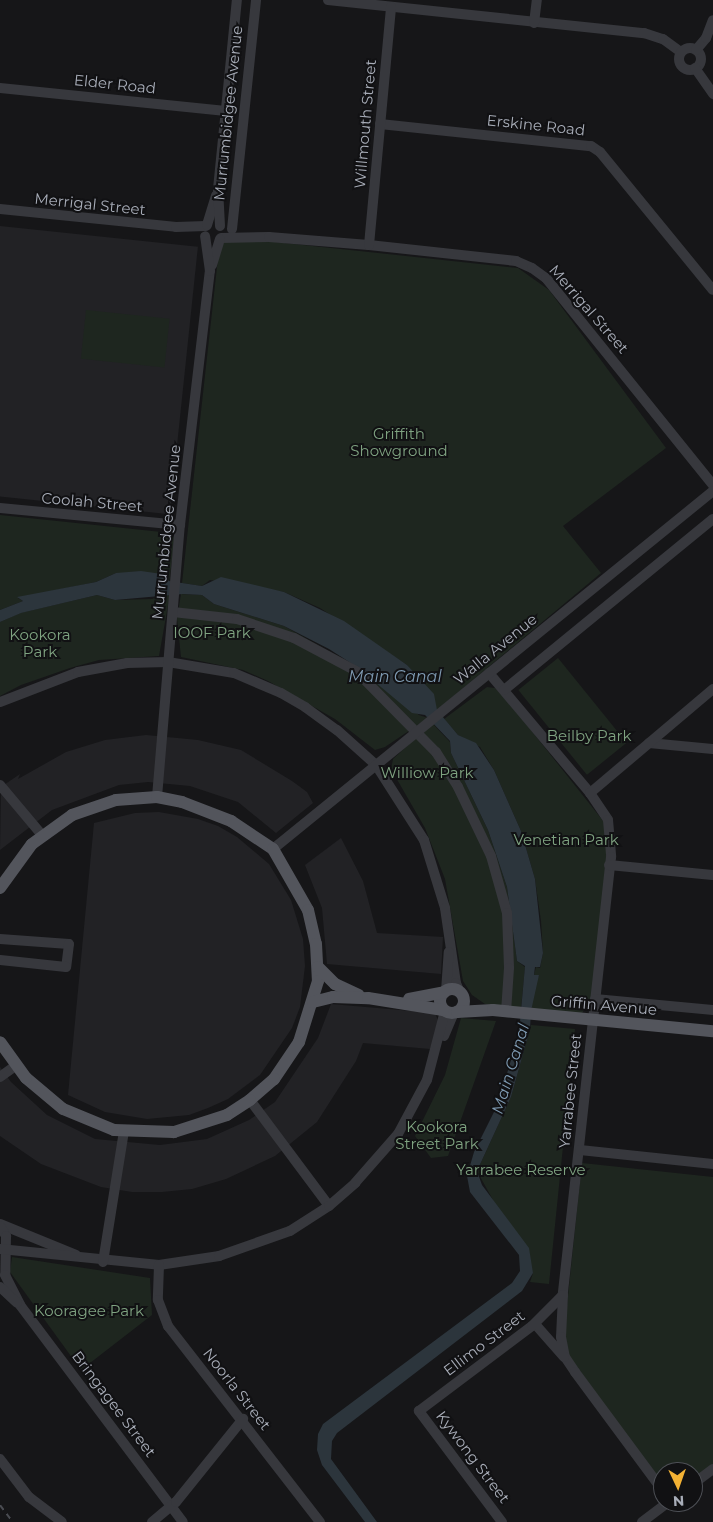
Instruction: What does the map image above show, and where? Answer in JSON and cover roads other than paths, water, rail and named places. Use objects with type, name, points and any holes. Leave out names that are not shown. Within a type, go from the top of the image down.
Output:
[{"type":"main road","points":[[0,888],[22,855],[42,835],[87,809],[116,800],[157,797],[207,810],[273,849],[304,900],[313,930],[318,967],[313,1002],[292,1054],[274,1079],[250,1100],[227,1115],[194,1128],[158,1133],[124,1131],[98,1125],[57,1106],[15,1066],[0,1042]]},
{"type":"main road","name":"Griffin Avenue","points":[[318,967],[335,984],[368,998]]},
{"type":"main road","points":[[445,992],[440,999],[450,1012],[462,1007],[462,995]]},
{"type":"main road","name":"Griffin Avenue","points":[[382,1000],[421,998],[445,992],[462,995],[493,1010]]},
{"type":"main road","name":"Griffin Avenue","points":[[313,1002],[333,997],[368,998],[450,1012],[493,1010],[713,1031]]},
{"type":"street","name":"Murrumbidgee Avenue","points":[[210,271],[205,231],[218,189],[236,0]]},
{"type":"street","name":"Murrumbidgee Avenue","points":[[157,797],[180,525],[210,271],[224,227],[256,0]]},
{"type":"street","points":[[328,0],[534,23],[644,32],[663,39],[681,52]]},
{"type":"street","points":[[534,23],[537,0]]},
{"type":"street","name":"Willmouth Street","points":[[369,245],[391,7]]},
{"type":"street","points":[[696,50],[706,38],[713,20]]},
{"type":"street","points":[[681,52],[691,48],[696,50],[701,59],[695,68]]},
{"type":"street","points":[[681,52],[680,63],[684,68],[695,68]]},
{"type":"street","points":[[695,68],[713,94]]},
{"type":"street","name":"Elder Road","points":[[0,88],[226,110]]},
{"type":"street","name":"Erskine Road","points":[[380,124],[591,146],[600,152],[713,290]]},
{"type":"street","name":"Murrumbidgee Avenue","points":[[218,189],[224,227]]},
{"type":"street","name":"Merrigal Street","points":[[0,210],[205,231],[215,223],[224,227],[269,237]]},
{"type":"street","name":"Merrigal Street","points":[[205,231],[212,241],[220,238],[269,237],[369,245],[516,262],[532,268],[546,278],[713,484]]},
{"type":"street","name":"Walla Avenue","points":[[273,849],[713,491]]},
{"type":"street","name":"Coolah Street","points":[[0,508],[180,525]]},
{"type":"street","points":[[504,690],[713,518]]},
{"type":"street","points":[[173,612],[238,619],[294,638],[356,671],[436,752],[458,786],[491,856],[507,913],[511,1012]]},
{"type":"street","points":[[0,702],[44,683],[78,672],[118,665],[168,662],[234,674],[281,693],[337,730],[376,765],[424,840],[445,908],[449,948],[462,995]]},
{"type":"street","name":"Yarrabee Street","points":[[490,673],[590,793],[608,820],[611,838],[609,865],[580,1150],[562,1295],[561,1337],[565,1357],[653,1477]]},
{"type":"street","points":[[0,708],[44,683]]},
{"type":"street","points":[[590,793],[713,690]]},
{"type":"street","points":[[649,743],[713,749]]},
{"type":"street","points":[[0,785],[42,835]]},
{"type":"street","points":[[609,865],[713,874]]},
{"type":"street","points":[[0,939],[68,944],[66,967],[0,960]]},
{"type":"street","points":[[445,992],[449,948]]},
{"type":"street","name":"Griffin Avenue","points":[[595,998],[713,1010]]},
{"type":"street","points":[[2,1252],[84,1258],[103,1262],[159,1265],[245,1250],[290,1231],[328,1206],[371,1168],[398,1134],[422,1093],[450,1012]]},
{"type":"street","points":[[0,1077],[15,1066]]},
{"type":"street","points":[[250,1100],[328,1206]]},
{"type":"street","points":[[103,1262],[124,1131]]},
{"type":"street","points":[[580,1150],[713,1164]]},
{"type":"street","points":[[1,1225],[84,1258]]},
{"type":"street","name":"Bringagee Street","points":[[1,1225],[5,1275],[20,1305]]},
{"type":"street","name":"Noorla Street","points":[[159,1265],[158,1300],[162,1316],[244,1420],[320,1522]]},
{"type":"street","name":"Bringagee Street","points":[[0,1286],[20,1305],[183,1522]]},
{"type":"street","name":"Ellimo Street","points":[[419,1411],[535,1324],[562,1295]]},
{"type":"street","points":[[535,1324],[565,1357]]},
{"type":"street","name":"Kywong Street","points":[[419,1411],[502,1522]]},
{"type":"street","points":[[152,1522],[172,1507],[244,1420]]},
{"type":"street","points":[[0,1459],[28,1497],[62,1522]]},
{"type":"street","points":[[642,1522],[656,1512]]},
{"type":"water","name":"Main Canal","points":[[141,571],[162,574],[169,581],[202,586],[221,577],[284,592],[344,621],[407,665],[434,694],[437,710],[458,735],[476,743],[494,770],[521,831],[535,879],[543,953],[540,967],[535,967],[534,975],[539,975],[531,1011],[530,1029],[511,1097],[477,1171],[482,1185],[529,1248],[533,1273],[522,1291],[337,1433],[332,1441],[331,1459],[377,1522],[365,1522],[322,1465],[317,1450],[318,1434],[323,1424],[512,1283],[520,1271],[519,1255],[470,1192],[467,1176],[474,1152],[498,1104],[519,1033],[525,966],[517,961],[507,887],[488,830],[451,753],[450,741],[425,715],[412,713],[357,667],[329,649],[284,626],[214,604],[202,595],[183,594],[115,600],[97,595],[21,613],[0,622],[0,610],[23,601],[17,597],[96,582],[116,573]]},
{"type":"railway","points":[[0,1505],[13,1522]]},
{"type":"park label","name":"Griffith Showground","points":[[399,442]]},
{"type":"park label","name":"IOOF Park","points":[[212,633]]},
{"type":"park label","name":"Kookora Park","points":[[40,642]]},
{"type":"park label","name":"Beilby Park","points":[[589,736]]},
{"type":"park label","name":"Williow Park","points":[[427,773]]},
{"type":"park label","name":"Venetian Park","points":[[566,840]]},
{"type":"park label","name":"Kookora Street Park","points":[[437,1134]]},
{"type":"park label","name":"Yarrabee Reserve","points":[[521,1170]]},
{"type":"park label","name":"Kooragee Park","points":[[89,1311]]}]
